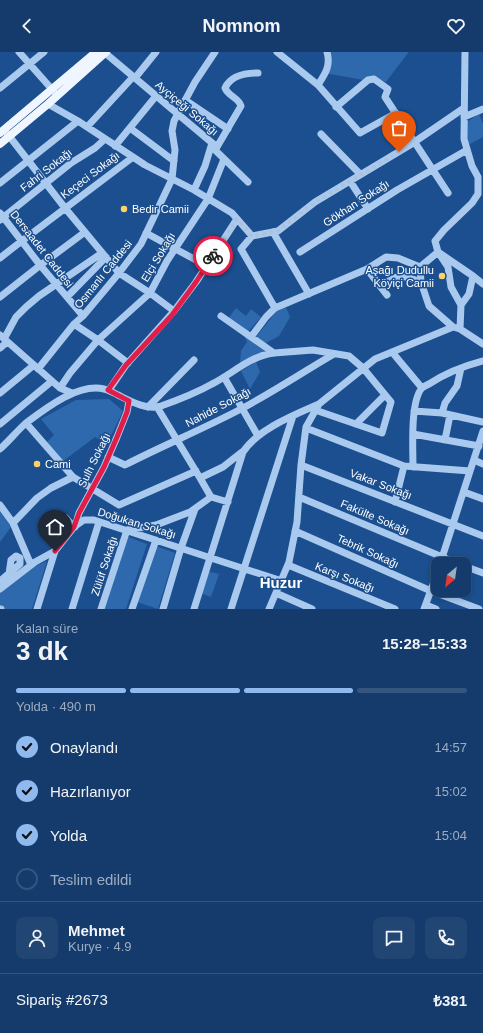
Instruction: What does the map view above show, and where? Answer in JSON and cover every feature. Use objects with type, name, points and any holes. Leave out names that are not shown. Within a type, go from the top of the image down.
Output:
[{"type":"main road","points":[[0,144],[4,133],[103,52]]},
{"type":"main road","points":[[4,133],[48,104],[55,92]]},
{"type":"street","points":[[18,52],[55,92]]},
{"type":"street","points":[[0,88],[44,52]]},
{"type":"street","name":"Ayçiçeği Sokağı","points":[[103,52],[214,145],[214,150],[248,182]]},
{"type":"street","points":[[87,127],[134,78],[156,52]]},
{"type":"street","name":"Osmanlı Caddesi","points":[[0,393],[36,367],[83,316],[141,244],[172,179],[175,150],[172,131],[178,115],[195,82],[215,52]]},
{"type":"street","points":[[277,52],[318,86],[360,132],[396,113]]},
{"type":"street","points":[[318,86],[326,74],[329,64],[327,52]]},
{"type":"street","points":[[461,305],[451,287],[448,267],[438,252],[435,241],[444,230],[472,203],[478,194],[480,178],[472,166],[464,139],[466,52]]},
{"type":"street","points":[[194,190],[214,145],[228,129],[241,106],[240,102],[226,91],[225,88],[228,81],[238,75],[258,73]]},
{"type":"street","points":[[336,107],[368,80],[374,79],[378,81],[388,89],[385,97],[448,193]]},
{"type":"street","points":[[116,146],[156,96]]},
{"type":"street","points":[[185,100],[228,129]]},
{"type":"street","name":"Keçeci Sokağı","points":[[0,258],[133,157],[78,121],[48,104]]},
{"type":"street","points":[[275,308],[241,249],[252,236],[278,231],[315,202],[415,142],[464,108]]},
{"type":"street","points":[[464,117],[483,109]]},
{"type":"street","points":[[0,183],[78,121]]},
{"type":"street","points":[[130,128],[174,161]]},
{"type":"street","points":[[4,133],[119,273],[150,292],[174,312]]},
{"type":"street","points":[[321,134],[360,174]]},
{"type":"street","name":"Fahri Sokağı","points":[[1,217],[46,184],[71,163],[95,148],[105,139]]},
{"type":"street","name":"Gökhan Sokağı","points":[[300,252],[397,190],[467,150]]},
{"type":"street","points":[[133,157],[232,212],[252,236]]},
{"type":"street","name":"Elçi Sokağı","points":[[60,388],[70,373],[98,340],[150,292],[176,248],[208,199],[224,159]]},
{"type":"street","points":[[350,181],[368,209]]},
{"type":"street","name":"Dersaadet Caddesi","points":[[1,217],[83,316]]},
{"type":"street","points":[[108,390],[128,363],[174,312],[207,266],[237,219]]},
{"type":"street","points":[[0,298],[40,265],[85,232]]},
{"type":"street","points":[[273,232],[309,294]]},
{"type":"street","points":[[146,233],[207,266]]},
{"type":"street","points":[[420,267],[438,252]]},
{"type":"street","points":[[438,252],[483,284]]},
{"type":"street","points":[[0,348],[16,317],[26,307],[56,284],[104,255]]},
{"type":"street","points":[[67,297],[104,255]]},
{"type":"street","points":[[251,336],[275,308],[367,269],[386,257],[398,258],[420,267]]},
{"type":"street","points":[[420,267],[421,282],[429,306],[482,345]]},
{"type":"street","points":[[367,269],[387,294]]},
{"type":"street","points":[[380,286],[395,276],[405,276],[421,282]]},
{"type":"street","points":[[457,328],[461,305],[469,294],[473,276]]},
{"type":"street","points":[[221,316],[274,353]]},
{"type":"street","points":[[74,324],[128,363]]},
{"type":"street","points":[[200,478],[222,467],[242,452],[258,436],[293,416],[317,407],[374,360],[457,328]]},
{"type":"street","points":[[4,338],[60,388],[72,393]]},
{"type":"street","points":[[0,449],[26,423],[72,393],[88,388],[105,389],[129,401],[148,407],[157,407],[212,384],[243,364],[267,354],[274,353],[313,350],[349,356],[363,368],[391,402],[382,433],[356,424],[317,407]]},
{"type":"street","points":[[392,352],[422,388]]},
{"type":"street","name":"Nahide Sokağı","points":[[108,457],[125,465],[178,441],[242,408],[334,354]]},
{"type":"street","points":[[148,407],[194,360]]},
{"type":"street","points":[[413,467],[414,411],[417,396],[422,388],[443,375],[483,361]]},
{"type":"street","points":[[442,413],[445,403],[457,386],[461,368]]},
{"type":"street","points":[[224,376],[258,436]]},
{"type":"street","points":[[0,424],[52,381]]},
{"type":"street","points":[[356,424],[385,395]]},
{"type":"street","name":"Sulh Sokağı","points":[[74,527],[79,513],[108,457],[127,412],[129,401]]},
{"type":"street","points":[[157,407],[211,497],[228,502]]},
{"type":"street","points":[[269,609],[288,565],[295,531],[306,428],[317,407]]},
{"type":"street","points":[[414,411],[442,413],[483,422]]},
{"type":"street","points":[[445,440],[450,415]]},
{"type":"street","points":[[230,609],[293,416]]},
{"type":"street","points":[[26,423],[73,477],[119,505],[196,471]]},
{"type":"street","points":[[306,428],[404,466],[470,471]]},
{"type":"street","points":[[443,557],[483,431]]},
{"type":"street","points":[[413,434],[478,446]]},
{"type":"street","points":[[194,609],[211,558],[242,452]]},
{"type":"street","points":[[474,460],[483,464]]},
{"type":"street","name":"Vakar Sokağı","points":[[301,465],[483,536]]},
{"type":"street","points":[[395,502],[404,466]]},
{"type":"street","points":[[13,523],[37,498],[51,488],[73,477]]},
{"type":"street","points":[[464,492],[483,499]]},
{"type":"street","points":[[127,530],[156,525],[190,512],[211,497]]},
{"type":"street","name":"Fakülte Sokağı","points":[[299,497],[433,557]]},
{"type":"street","points":[[0,505],[13,523],[31,565]]},
{"type":"street","points":[[163,609],[194,509]]},
{"type":"street","points":[[37,609],[55,551],[74,527],[66,518]]},
{"type":"street","name":"Doğukan Sokağı","points":[[74,527],[84,520],[94,520],[282,581]]},
{"type":"street","points":[[72,609],[99,522]]},
{"type":"street","name":"Zülüf Sokağı","points":[[101,609],[127,530]]},
{"type":"street","name":"Tebrik Sokağı","points":[[295,531],[431,591]]},
{"type":"street","points":[[132,609],[156,540]]},
{"type":"street","points":[[0,589],[31,565],[55,551]]},
{"type":"street","name":"Karşı Sokağı","points":[[288,565],[394,609]]},
{"type":"street","points":[[471,569],[483,573]]},
{"type":"street","points":[[0,581],[8,574]]},
{"type":"street","points":[[431,591],[425,607],[436,609]]},
{"type":"street","points":[[276,593],[312,609]]},
{"type":"street","name":"Tebrik Sokağı","points":[[447,597],[478,609]]},
{"type":"shaded area","points":[[327,52],[408,53],[386,82],[371,76],[363,80],[325,73]]},
{"type":"shaded area","points":[[479,114],[483,124],[483,137],[466,146],[467,122]]},
{"type":"shaded area","points":[[286,307],[290,317],[279,336],[264,344],[256,337],[277,311]]},
{"type":"shaded area","points":[[236,308],[246,316],[251,309],[261,317],[247,333],[228,319]]},
{"type":"shaded area","points":[[244,335],[265,350],[240,363],[241,351],[247,342]]},
{"type":"shaded area","points":[[256,362],[260,372],[250,389],[241,371]]},
{"type":"shaded area","points":[[109,399],[123,411],[107,444],[95,437],[62,462],[46,443],[54,435],[41,419],[76,400]]},
{"type":"shaded area","points":[[0,508],[11,527],[0,542]]},
{"type":"shaded area","points":[[123,535],[147,544],[126,609],[100,609]]},
{"type":"shaded area","points":[[153,545],[175,553],[158,609],[134,601]]},
{"type":"shaded area","points":[[47,561],[32,609],[0,608],[0,592],[23,571]]},
{"type":"shaded area","points":[[207,571],[219,574],[211,597],[200,593]]},
{"type":"way so far","points":[[213,256],[237,219],[252,236],[278,231],[315,202],[318,202],[399,152]]},
{"type":"place","name":"Bedir Camii","points":[[124,209]]},
{"type":"place","name":"Aşağı Dudullu Köyiçi Camii","points":[[442,276]]},
{"type":"place","name":"Cami","points":[[37,464]]},
{"type":"district","name":"Huzur","points":[[281,582]]},
{"type":"route","points":[[55,551],[74,527],[79,513],[104,467],[127,412],[129,401],[108,390],[126,365],[172,315],[213,256]]}]
